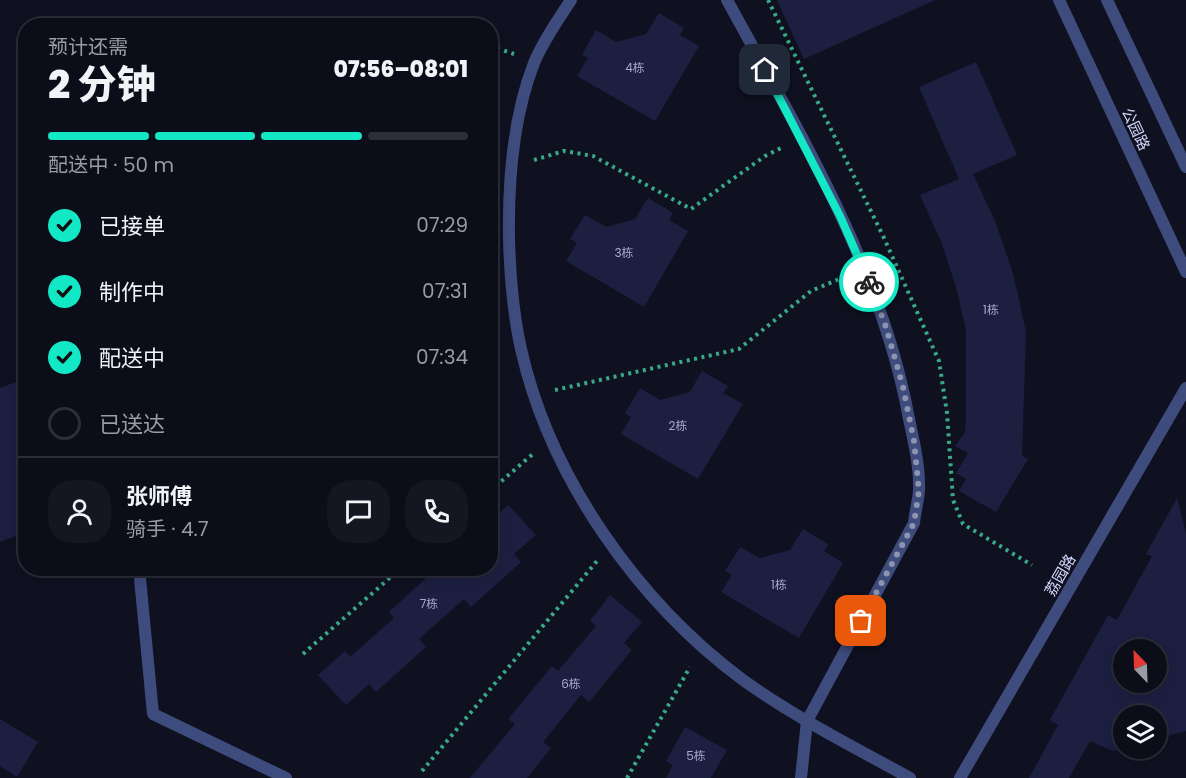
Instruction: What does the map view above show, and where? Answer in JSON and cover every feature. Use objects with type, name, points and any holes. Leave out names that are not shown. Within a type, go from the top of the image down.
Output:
[{"type":"street","points":[[571,0],[535,62],[525,92],[511,166],[509,219],[512,301],[533,394],[550,439],[576,490],[611,544],[670,615],[741,678],[807,721],[910,778]]},
{"type":"street","points":[[727,0],[802,138],[864,268],[886,327],[903,387],[914,441],[919,491],[914,523],[807,721],[801,778]]},
{"type":"street","name":"公园路","points":[[1059,0],[1186,272]]},
{"type":"street","name":"公园路","points":[[1107,0],[1186,167]]},
{"type":"street","name":"荔园路","points":[[960,778],[1186,388]]},
{"type":"street","points":[[140,576],[153,714],[286,778]]},
{"type":"path","points":[[511,166],[564,151],[593,156],[691,209],[765,156],[802,138]]},
{"type":"path","points":[[533,394],[740,350],[811,291],[864,268]]},
{"type":"path","points":[[498,484],[550,439]]},
{"type":"path","points":[[422,771],[611,544]]},
{"type":"path","points":[[303,654],[392,576]]},
{"type":"path","points":[[627,778],[703,645]]},
{"type":"building","points":[[777,0],[935,0],[804,59]]},
{"type":"building","points":[[659,13],[684,28],[680,35],[699,46],[655,121],[577,76],[588,58],[582,55],[596,30],[616,42],[646,34]]},
{"type":"building","points":[[976,62],[1017,155],[973,174],[995,221],[1013,273],[1026,332],[1022,456],[1028,459],[996,512],[959,491],[966,479],[956,473],[968,453],[955,446],[965,432],[966,330],[956,287],[942,244],[920,195],[959,179],[919,87]]},
{"type":"building","points":[[648,198],[673,213],[669,220],[688,231],[644,307],[566,261],[577,243],[570,239],[585,215],[606,227],[635,219]]},
{"type":"building","points":[[702,371],[728,386],[723,393],[743,404],[698,479],[621,434],[631,417],[625,413],[640,388],[660,400],[690,392]]},
{"type":"building","points":[[18,381],[18,535],[0,542],[0,388]]},
{"type":"building","points":[[1177,498],[1186,534],[1186,731],[1167,736],[1167,705],[1113,705],[1113,751],[1090,741],[1069,778],[1029,778],[1058,725],[1050,720],[1108,615],[1117,620],[1152,556],[1146,554]]},
{"type":"building","points":[[508,505],[536,535],[514,554],[521,562],[471,607],[464,599],[419,639],[426,647],[376,692],[369,684],[346,705],[318,675],[345,651],[350,657],[394,618],[389,612],[428,576],[498,576],[498,514]]},
{"type":"building","points":[[803,529],[828,544],[824,551],[843,563],[799,638],[721,592],[732,575],[725,571],[740,547],[760,558],[790,550]]},
{"type":"building","points":[[610,595],[642,622],[624,643],[632,650],[589,702],[581,695],[543,742],[551,748],[527,778],[470,778],[515,724],[508,719],[552,666],[558,671],[596,626],[590,621]]},
{"type":"building","points":[[0,719],[38,742],[17,777],[0,766]]},
{"type":"building","points":[[685,727],[727,750],[711,778],[666,778],[673,765],[666,761]]},
{"type":"way so far","points":[[861,621],[914,523],[919,491],[914,441],[903,387],[886,327],[869,282]]},
{"type":"route","points":[[765,70],[802,138],[869,282]]}]
